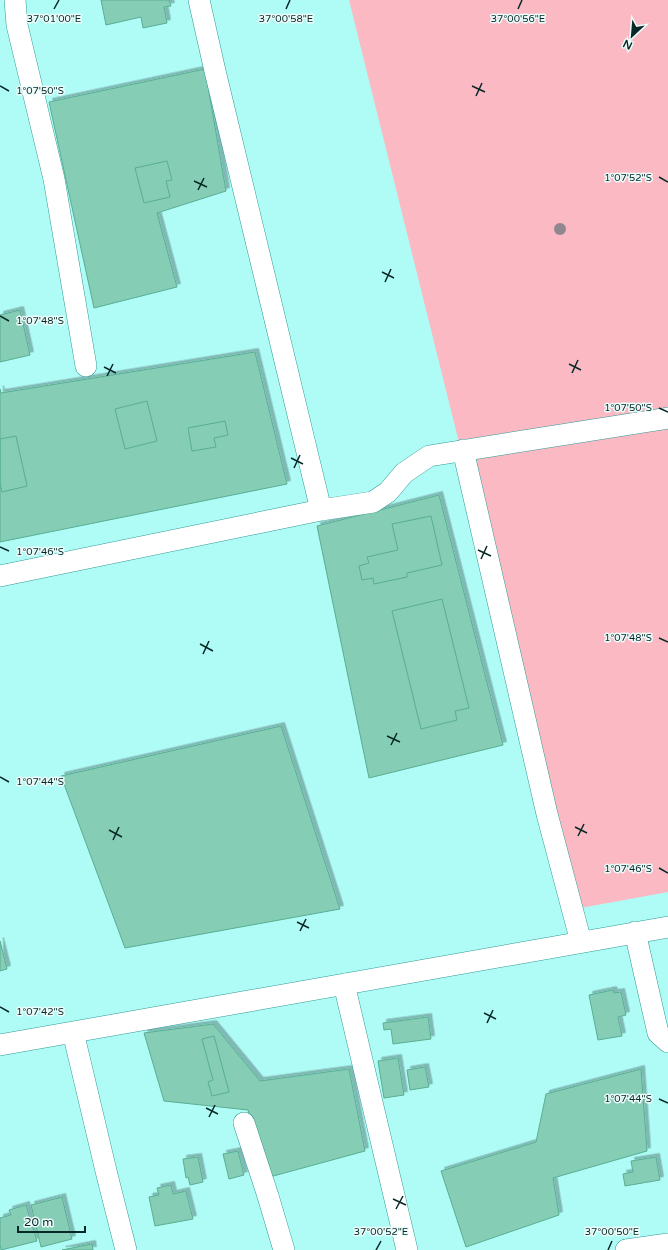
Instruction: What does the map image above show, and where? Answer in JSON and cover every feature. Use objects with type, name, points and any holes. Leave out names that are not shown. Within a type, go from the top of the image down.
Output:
[{"type":"street","points":[[15,0],[9,27],[54,179],[86,366]]},
{"type":"street","points":[[199,0],[214,71],[321,510]]},
{"type":"street","points":[[0,576],[321,510],[372,502],[388,492],[404,473],[429,456],[668,418]]},
{"type":"street","points":[[462,450],[547,814],[581,942]]},
{"type":"street","points":[[0,1045],[668,926]]},
{"type":"street","points":[[635,932],[658,1033],[668,1042]]},
{"type":"street","points":[[344,984],[407,1250]]},
{"type":"street","points":[[73,1032],[126,1250]]},
{"type":"street","points":[[244,1123],[284,1250]]},
{"type":"street","points":[[626,1250],[668,1244]]},
{"type":"shaded area","points":[[349,0],[668,0],[668,892],[575,909]]},
{"type":"building","points":[[101,0],[169,0],[171,6],[164,7],[167,23],[143,28],[141,17],[106,25]]},
{"type":"building","points":[[205,69],[226,191],[157,213],[177,287],[94,308],[49,102]]},
{"type":"building","points":[[167,161],[172,180],[166,181],[170,197],[144,203],[135,168]]},
{"type":"building","points":[[20,310],[30,355],[0,362],[0,315]]},
{"type":"building","points":[[255,352],[287,484],[0,542],[0,389],[1,393]]},
{"type":"building","points":[[147,401],[157,441],[125,449],[115,409]]},
{"type":"building","points":[[225,421],[228,435],[214,438],[216,447],[192,451],[188,428]]},
{"type":"building","points":[[16,436],[27,486],[2,492],[0,483],[0,439]]},
{"type":"building","points":[[439,495],[503,745],[369,778],[317,526]]},
{"type":"building","points":[[431,516],[442,565],[407,573],[407,577],[374,584],[373,578],[362,580],[359,566],[369,563],[367,557],[398,550],[392,524]]},
{"type":"building","points":[[442,599],[469,708],[455,711],[457,720],[421,729],[392,611]]},
{"type":"building","points":[[281,726],[340,909],[125,948],[61,776]]},
{"type":"building","points":[[0,941],[7,969],[0,971]]},
{"type":"building","points":[[613,990],[614,993],[621,992],[626,1015],[618,1017],[622,1036],[598,1040],[589,995]]},
{"type":"building","points":[[428,1017],[431,1039],[393,1044],[391,1029],[384,1030],[383,1023]]},
{"type":"building","points":[[213,1024],[260,1081],[349,1069],[365,1151],[266,1178],[248,1110],[164,1101],[144,1033]]},
{"type":"building","points":[[214,1036],[229,1092],[212,1096],[208,1082],[213,1080],[202,1039]]},
{"type":"building","points":[[398,1058],[404,1095],[384,1098],[378,1061]]},
{"type":"building","points":[[425,1067],[429,1087],[410,1090],[407,1070]]},
{"type":"building","points":[[641,1069],[647,1151],[553,1178],[559,1215],[466,1247],[441,1171],[536,1142],[546,1094]]},
{"type":"building","points":[[238,1151],[244,1175],[229,1179],[223,1154]]},
{"type":"building","points":[[198,1157],[203,1182],[190,1185],[188,1177],[186,1178],[183,1159]]},
{"type":"building","points":[[656,1157],[660,1180],[625,1186],[623,1174],[633,1172],[631,1161]]},
{"type":"building","points":[[171,1185],[173,1194],[186,1191],[193,1219],[155,1226],[149,1197],[159,1195],[157,1188]]},
{"type":"building","points":[[62,1197],[72,1239],[41,1247],[31,1205]]},
{"type":"building","points":[[26,1205],[37,1241],[1,1250],[0,1218],[11,1215],[9,1210]]},
{"type":"building","points":[[92,1244],[93,1250],[62,1250]]}]
